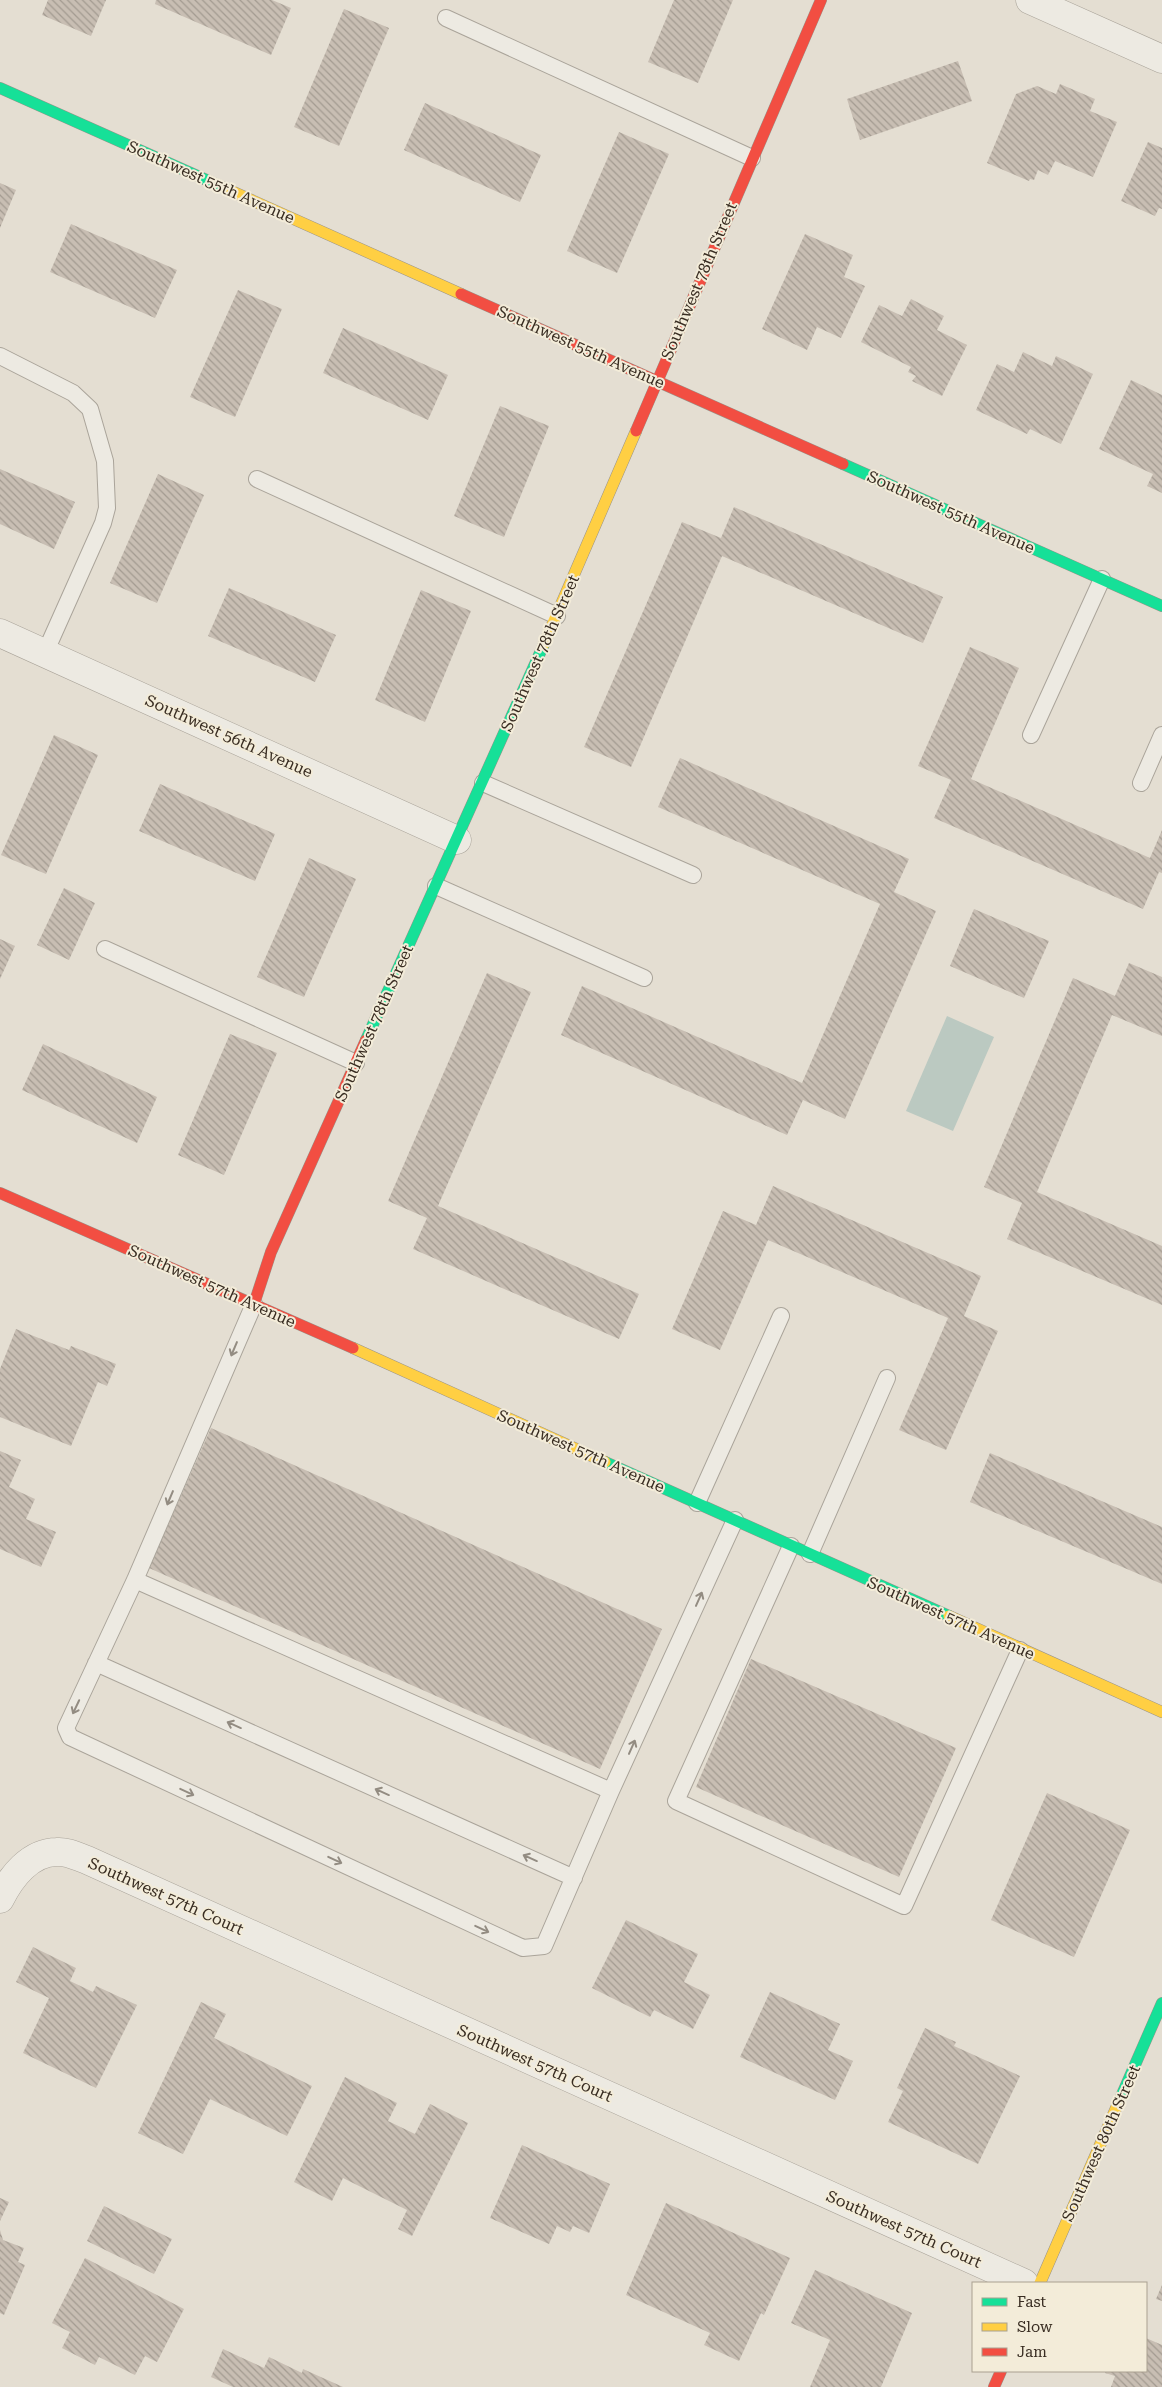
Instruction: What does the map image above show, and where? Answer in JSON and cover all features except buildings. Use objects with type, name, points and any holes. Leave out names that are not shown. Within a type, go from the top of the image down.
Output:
[{"type":"street","name":"Southwest 78th Street","points":[[254,1304],[270,1252],[458,840],[557,616],[656,380],[821,0]]},
{"type":"street","points":[[1030,0],[1162,59]]},
{"type":"street","name":"Southwest 55th Avenue","points":[[0,88],[1162,606]]},
{"type":"street","name":"Southwest 56th Avenue","points":[[0,633],[458,840]]},
{"type":"street","name":"Southwest 57th Avenue","points":[[0,1193],[254,1304],[1020,1650],[1162,1712]]},
{"type":"street","name":"Southwest 57th Court","points":[[0,1900],[21,1868],[43,1853],[59,1851],[87,1860],[1022,2282]]},
{"type":"street","name":"Southwest 80th Street","points":[[1040,2282],[1162,2003]]},
{"type":"street","points":[[994,2387],[1001,2372]]},
{"type":"lane","points":[[446,18],[752,158]]},
{"type":"lane","points":[[0,356],[73,393],[90,410],[105,461],[108,508],[45,653]]},
{"type":"lane","points":[[257,479],[557,616]]},
{"type":"lane","points":[[1031,735],[1102,579]]},
{"type":"lane","points":[[1141,783],[1162,735]]},
{"type":"lane","points":[[483,783],[693,875]]},
{"type":"lane","points":[[436,886],[644,978]]},
{"type":"lane","points":[[105,948],[356,1062]]},
{"type":"lane","points":[[254,1304],[135,1580],[66,1728],[70,1738],[523,1948],[544,1946],[611,1791],[735,1520]]},
{"type":"lane","points":[[697,1503],[781,1316]]},
{"type":"lane","points":[[810,1554],[887,1378]]},
{"type":"lane","points":[[791,1546],[676,1801],[904,1906],[1020,1650]]},
{"type":"lane","points":[[135,1580],[611,1791]]},
{"type":"lane","points":[[96,1663],[574,1878]]},
{"type":"shaded area","points":[[947,1016],[994,1037],[953,1131],[906,1111]]},
{"type":"traffic: fast","points":[[0,88],[229,190]]},
{"type":"traffic: fast","points":[[843,464],[1162,606]]},
{"type":"traffic: fast","points":[[366,1040],[544,644]]},
{"type":"traffic: fast","points":[[605,1462],[949,1616]]},
{"type":"traffic: fast","points":[[1117,2106],[1162,2003]]},
{"type":"traffic: slow","points":[[229,190],[461,294]]},
{"type":"traffic: slow","points":[[544,644],[636,431]]},
{"type":"traffic: slow","points":[[353,1348],[605,1462]]},
{"type":"traffic: slow","points":[[949,1616],[1162,1712]]},
{"type":"traffic: slow","points":[[1040,2282],[1117,2106]]},
{"type":"traffic: jam","points":[[636,431],[821,0]]},
{"type":"traffic: jam","points":[[461,294],[843,464]]},
{"type":"traffic: jam","points":[[254,1304],[271,1252],[366,1040]]},
{"type":"traffic: jam","points":[[0,1193],[353,1348]]},
{"type":"traffic: jam","points":[[994,2387],[1001,2372]]}]
